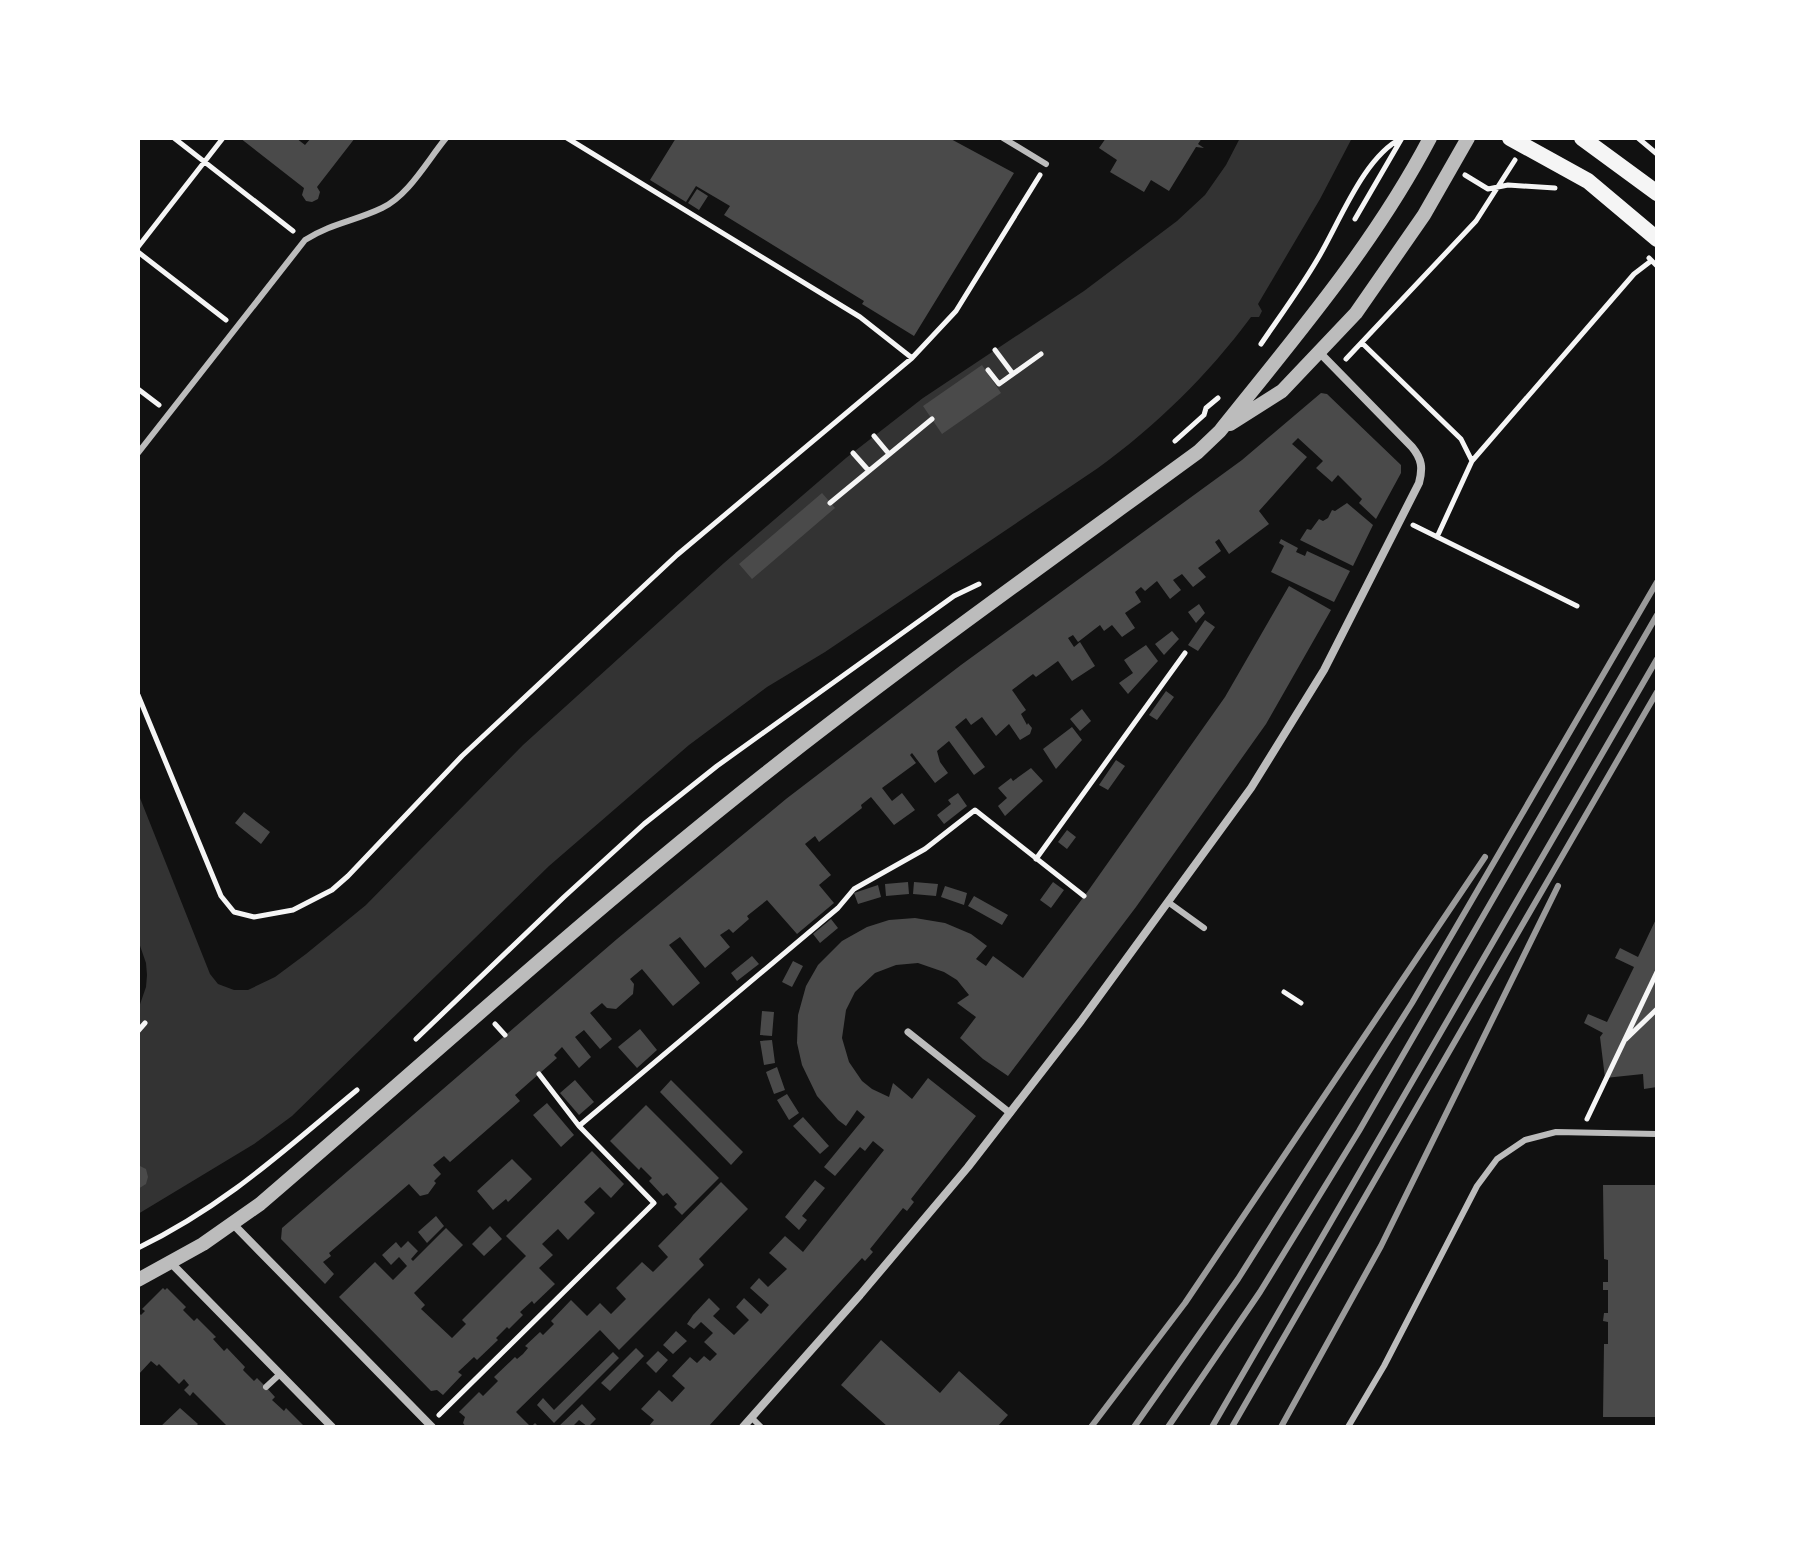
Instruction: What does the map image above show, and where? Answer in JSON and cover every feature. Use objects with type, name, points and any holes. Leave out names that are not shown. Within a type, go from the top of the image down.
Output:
[{"type":"main road","points":[[1510,138],[1588,181],[1657,239]]},
{"type":"main road","points":[[1582,138],[1657,193]]},
{"type":"street","points":[[138,1280],[171,1263],[260,1204],[616,897],[765,773],[982,609],[1198,452],[1220,431],[1353,263],[1430,138]]},
{"type":"street","points":[[1220,431],[1282,391],[1356,313],[1424,215],[1468,138]]},
{"type":"street","points":[[743,1427],[914,1232],[1010,1113],[1251,788],[1307,700],[1401,519],[1422,471],[1417,454],[1320,353]]},
{"type":"street","points":[[908,1032],[1010,1113]]},
{"type":"street","points":[[233,1224],[431,1425]]},
{"type":"street","points":[[171,1263],[332,1427]]},
{"type":"lane","points":[[138,453],[305,240],[338,222],[382,208],[399,197],[446,138]]},
{"type":"lane","points":[[1003,138],[1046,164]]},
{"type":"lane","points":[[1168,902],[1204,928]]},
{"type":"lane","points":[[1348,1427],[1384,1366],[1477,1186],[1497,1159],[1525,1140],[1556,1132],[1657,1134]]},
{"type":"lane","points":[[266,1387],[280,1374]]},
{"type":"lane","points":[[751,1417],[761,1427]]},
{"type":"path","points":[[174,138],[305,240]]},
{"type":"path","points":[[223,138],[138,250],[237,328]]},
{"type":"path","points":[[567,138],[860,317],[912,358]]},
{"type":"path","points":[[1255,353],[1317,261],[1365,175],[1381,154],[1402,138]]},
{"type":"path","points":[[1638,138],[1657,154]]},
{"type":"path","points":[[138,695],[227,905],[234,912],[254,917],[274,915],[313,901],[348,876],[462,756],[677,555],[912,358],[956,311],[1046,164]]},
{"type":"path","points":[[1498,187],[1508,185],[1564,191]]},
{"type":"path","points":[[1644,254],[1657,266]]},
{"type":"path","points":[[1437,537],[1472,461],[1634,274],[1651,261]]},
{"type":"path","points":[[1363,344],[1461,439],[1472,461]]},
{"type":"path","points":[[995,350],[1013,374]]},
{"type":"path","points":[[988,370],[999,384],[1041,354]]},
{"type":"path","points":[[138,389],[169,413]]},
{"type":"path","points":[[1165,450],[1222,394]]},
{"type":"path","points":[[830,503],[932,419]]},
{"type":"path","points":[[874,436],[889,454]]},
{"type":"path","points":[[853,453],[869,471]]},
{"type":"path","points":[[1401,519],[1577,606]]},
{"type":"path","points":[[410,1045],[644,824],[717,766],[936,609],[988,579]]},
{"type":"path","points":[[1036,859],[1185,653]]},
{"type":"path","points":[[579,1126],[838,908],[854,889],[925,849],[975,810],[1084,896]]},
{"type":"path","points":[[1591,1110],[1657,972]]},
{"type":"path","points":[[1284,992],[1301,1003]]},
{"type":"path","points":[[1623,1043],[1657,1009]]},
{"type":"path","points":[[138,1031],[145,1023]]},
{"type":"path","points":[[431,1425],[654,1203],[579,1126],[539,1074]]},
{"type":"path","points":[[138,1248],[174,1231],[243,1186],[358,1089]]},
{"type":"shaded area","points":[[1240,138],[1352,138],[1258,304],[1262,311],[1259,317],[1251,317],[1180,398],[1098,468],[825,652],[767,687],[689,745],[549,866],[292,1116],[254,1144],[138,1214],[138,1010],[147,975],[138,940],[138,793],[210,974],[218,984],[234,990],[248,990],[275,977],[366,905],[523,745],[724,563],[846,458],[923,398],[1084,291],[1177,221],[1205,195]]},
{"type":"building","points":[[240,138],[296,138],[305,145],[311,138],[355,138],[317,187],[320,192],[318,199],[312,202],[306,201],[302,195],[304,188]]},
{"type":"building","points":[[676,138],[949,138],[1014,173],[914,336],[862,304],[864,301],[724,215],[730,206],[696,186],[686,202],[650,180]]},
{"type":"building","points":[[1106,138],[1202,138],[1198,144],[1204,148],[1196,147],[1169,191],[1151,180],[1144,192],[1110,172],[1117,160],[1099,148]]},
{"type":"building","points":[[697,189],[708,196],[699,210],[688,203]]},
{"type":"building","points":[[982,365],[1001,393],[942,434],[923,406]]},
{"type":"building","points":[[1321,393],[1327,394],[1401,465],[1401,473],[1376,519],[1359,503],[1362,499],[1338,475],[1332,482],[1316,468],[1323,461],[1298,438],[1292,444],[1307,457],[1259,511],[1269,524],[1229,554],[1219,539],[1215,542],[1221,551],[1198,568],[1206,577],[1193,587],[1182,574],[1173,580],[1181,590],[1170,599],[1157,581],[1145,591],[1141,587],[1135,592],[1141,602],[1125,613],[1135,628],[1122,637],[1112,625],[1104,631],[1100,625],[1078,642],[1073,635],[1068,638],[1074,647],[1080,642],[1095,666],[1072,681],[1058,661],[1012,690],[1026,710],[1021,714],[1032,728],[1030,734],[1020,740],[1009,724],[996,736],[982,717],[971,725],[966,718],[955,727],[985,767],[974,775],[949,741],[937,751],[948,773],[935,783],[912,753],[910,755],[916,763],[882,788],[892,801],[902,793],[915,810],[894,825],[871,797],[861,805],[862,808],[819,842],[815,836],[805,844],[831,875],[819,885],[834,903],[797,934],[767,900],[747,916],[749,919],[733,933],[729,929],[720,935],[730,947],[705,968],[680,937],[669,945],[700,983],[673,1006],[642,969],[630,979],[634,984],[633,994],[616,1009],[607,1008],[602,1003],[590,1013],[612,1039],[600,1049],[584,1030],[575,1037],[591,1057],[579,1068],[562,1047],[554,1055],[557,1058],[515,1095],[520,1101],[450,1162],[444,1156],[433,1165],[441,1174],[428,1194],[420,1196],[409,1184],[329,1253],[331,1256],[323,1262],[334,1274],[325,1284],[281,1239],[282,1228],[617,939],[786,799],[961,665],[1242,460]]},
{"type":"building","points":[[822,493],[835,508],[752,579],[739,564]]},
{"type":"building","points":[[1347,503],[1373,525],[1353,566],[1300,540],[1319,519],[1323,521],[1332,510]]},
{"type":"building","points":[[1281,539],[1298,548],[1296,552],[1305,556],[1307,551],[1350,571],[1334,602],[1271,572],[1284,546],[1279,543]]},
{"type":"building","points":[[1289,586],[1331,610],[1266,724],[1136,907],[1008,1076],[960,1038],[976,1017],[957,1003],[969,995],[957,980],[944,972],[918,963],[896,965],[875,973],[855,992],[846,1010],[842,1038],[849,1062],[862,1081],[889,1097],[893,1083],[912,1099],[928,1078],[976,1116],[911,1199],[914,1202],[907,1211],[903,1208],[870,1249],[873,1252],[865,1261],[862,1258],[708,1427],[648,1427],[654,1420],[641,1409],[659,1390],[672,1402],[685,1388],[672,1376],[690,1357],[697,1363],[704,1356],[710,1361],[717,1354],[704,1342],[713,1333],[701,1322],[694,1329],[687,1324],[693,1315],[709,1298],[720,1309],[713,1316],[734,1335],[749,1320],[736,1307],[744,1298],[761,1314],[769,1305],[750,1288],[759,1278],[768,1287],[787,1269],[769,1253],[785,1236],[803,1252],[884,1150],[873,1141],[865,1151],[860,1147],[835,1176],[824,1167],[865,1117],[857,1110],[846,1126],[838,1120],[817,1096],[802,1065],[797,1043],[798,1015],[806,986],[818,965],[842,941],[867,927],[889,920],[915,918],[945,923],[971,934],[987,946],[976,959],[986,966],[993,956],[1023,978],[1225,697]]},
{"type":"building","points":[[1199,604],[1205,613],[1196,623],[1188,612]]},
{"type":"building","points":[[1205,620],[1215,627],[1198,651],[1188,645]]},
{"type":"building","points":[[1172,631],[1179,639],[1164,655],[1155,644]]},
{"type":"building","points":[[1146,645],[1158,661],[1128,694],[1119,683],[1133,673],[1124,660]]},
{"type":"building","points":[[1166,691],[1174,697],[1157,720],[1149,715]]},
{"type":"building","points":[[1082,709],[1091,721],[1080,731],[1070,719]]},
{"type":"building","points":[[1072,727],[1082,740],[1056,769],[1043,749]]},
{"type":"building","points":[[1116,760],[1125,766],[1108,790],[1099,785]]},
{"type":"building","points":[[1031,768],[1043,781],[1005,816],[998,806],[1007,798],[998,788]]},
{"type":"building","points":[[958,793],[967,806],[944,824],[937,815],[951,804],[948,800]]},
{"type":"building","points":[[244,812],[270,832],[261,844],[235,823]]},
{"type":"building","points":[[1067,830],[1076,837],[1067,849],[1058,842]]},
{"type":"building","points":[[908,882],[909,894],[886,896],[885,884]]},
{"type":"building","points":[[914,882],[938,884],[936,896],[913,894]]},
{"type":"building","points":[[1053,882],[1064,890],[1051,908],[1040,900]]},
{"type":"building","points":[[878,885],[881,897],[858,904],[854,893]]},
{"type":"building","points":[[945,886],[967,893],[964,905],[941,897]]},
{"type":"building","points":[[974,896],[1008,915],[1002,925],[968,906]]},
{"type":"building","points":[[1657,917],[1657,1087],[1644,1089],[1643,1074],[1605,1078],[1600,1037],[1603,1033],[1584,1023],[1588,1014],[1607,1022],[1634,967],[1615,958],[1620,948],[1638,957]]},
{"type":"building","points":[[831,919],[838,928],[820,943],[813,934]]},
{"type":"building","points":[[752,956],[759,964],[737,981],[731,973]]},
{"type":"building","points":[[793,961],[803,966],[792,987],[782,982]]},
{"type":"building","points":[[762,1011],[774,1012],[772,1036],[760,1035]]},
{"type":"building","points":[[640,1029],[657,1050],[637,1068],[618,1047]]},
{"type":"building","points":[[772,1040],[775,1063],[764,1065],[760,1041]]},
{"type":"building","points":[[777,1067],[785,1090],[774,1094],[766,1072]]},
{"type":"building","points":[[575,1080],[594,1102],[579,1115],[560,1093]]},
{"type":"building","points":[[671,1080],[743,1152],[731,1165],[660,1092]]},
{"type":"building","points":[[787,1094],[799,1113],[789,1120],[777,1100]]},
{"type":"building","points":[[547,1103],[574,1135],[561,1147],[533,1115]]},
{"type":"building","points":[[646,1105],[719,1178],[682,1215],[667,1193],[663,1196],[649,1181],[652,1178],[641,1167],[639,1170],[610,1141]]},
{"type":"building","points":[[803,1117],[829,1146],[820,1154],[793,1126]]},
{"type":"building","points":[[592,1151],[624,1184],[611,1198],[600,1187],[584,1202],[595,1213],[568,1240],[558,1229],[542,1244],[553,1255],[539,1268],[555,1284],[534,1304],[532,1301],[520,1312],[523,1315],[509,1329],[507,1327],[477,1360],[474,1357],[458,1372],[462,1375],[443,1395],[437,1390],[431,1391],[339,1297],[375,1262],[393,1280],[407,1266],[399,1257],[391,1265],[382,1255],[396,1242],[401,1248],[408,1241],[418,1251],[411,1259],[413,1261],[446,1228],[463,1245],[414,1293],[425,1305],[421,1309],[452,1338],[466,1324],[462,1320],[526,1256],[506,1236]]},
{"type":"building","points":[[512,1159],[532,1179],[508,1202],[506,1199],[493,1210],[477,1191]]},
{"type":"building","points":[[138,1165],[146,1169],[148,1177],[146,1184],[138,1189]]},
{"type":"building","points":[[815,1180],[825,1188],[802,1216],[807,1220],[799,1230],[785,1217]]},
{"type":"building","points":[[721,1182],[748,1209],[699,1259],[704,1265],[619,1350],[600,1330],[516,1412],[531,1427],[466,1427],[463,1423],[465,1417],[459,1412],[479,1392],[483,1396],[498,1381],[494,1377],[515,1357],[517,1359],[523,1354],[528,1348],[525,1346],[540,1332],[543,1335],[554,1324],[551,1321],[571,1300],[587,1316],[600,1303],[611,1314],[626,1299],[616,1288],[642,1262],[653,1272],[668,1257],[658,1246]]},
{"type":"building","points":[[1603,1185],[1657,1185],[1657,1417],[1603,1417],[1604,1344],[1608,1344],[1608,1322],[1603,1321],[1604,1313],[1608,1313],[1608,1290],[1603,1290],[1603,1282],[1608,1282],[1608,1260],[1604,1259]]},
{"type":"building","points":[[436,1216],[444,1226],[427,1243],[418,1232]]},
{"type":"building","points":[[490,1226],[502,1239],[484,1256],[472,1244]]},
{"type":"building","points":[[163,1288],[167,1288],[186,1307],[183,1310],[194,1321],[197,1318],[216,1337],[213,1339],[224,1351],[227,1348],[254,1381],[257,1378],[266,1387],[275,1397],[272,1400],[284,1411],[286,1408],[305,1427],[228,1427],[193,1392],[190,1396],[184,1390],[189,1385],[184,1379],[179,1384],[159,1364],[157,1366],[151,1361],[138,1375],[138,1312],[141,1315],[145,1311],[142,1309]]},
{"type":"building","points":[[676,1331],[687,1341],[673,1354],[663,1345]]},
{"type":"building","points":[[881,1340],[940,1393],[959,1371],[1008,1415],[997,1427],[888,1427],[841,1385]]},
{"type":"building","points":[[636,1348],[644,1356],[610,1391],[601,1383]]},
{"type":"building","points":[[658,1351],[668,1360],[656,1373],[646,1363]]},
{"type":"building","points":[[613,1352],[619,1358],[554,1423],[537,1405],[543,1398],[554,1410]]},
{"type":"building","points":[[582,1404],[596,1419],[588,1427],[579,1420],[572,1427],[558,1427]]},
{"type":"building","points":[[180,1408],[198,1424],[195,1427],[160,1427]]},
{"type":"railway","points":[[1134,1427],[1238,1279],[1412,1003],[1657,582]]},
{"type":"railway","points":[[1168,1427],[1260,1292],[1359,1131],[1657,615]]},
{"type":"railway","points":[[1212,1427],[1657,659]]},
{"type":"railway","points":[[1232,1427],[1657,692]]},
{"type":"railway","points":[[1091,1427],[1185,1303],[1485,857]]},
{"type":"railway","points":[[1281,1427],[1381,1246],[1558,886]]}]
